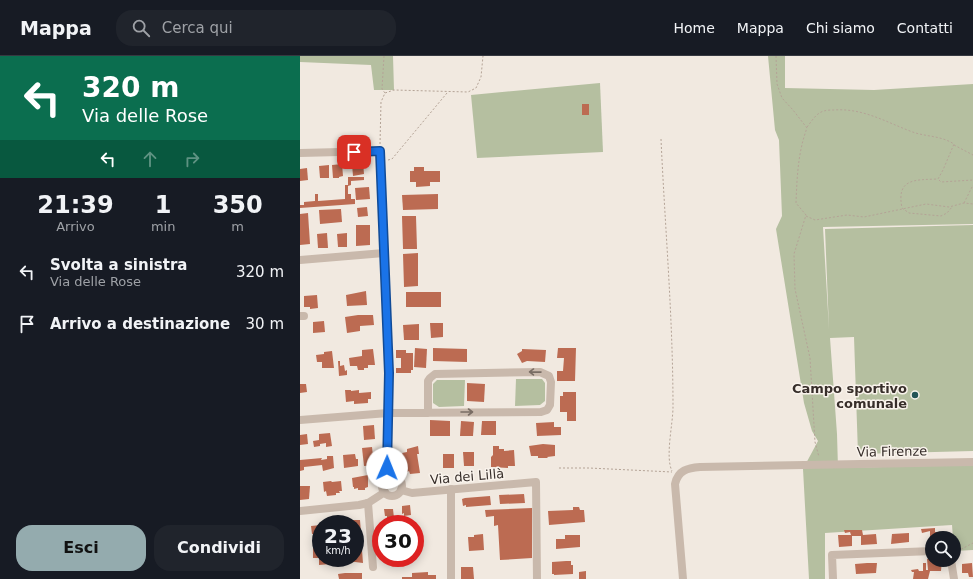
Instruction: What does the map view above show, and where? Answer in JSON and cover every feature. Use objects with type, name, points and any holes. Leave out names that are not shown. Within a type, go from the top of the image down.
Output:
[{"type":"street","points":[[300,153],[380,151],[389,373],[387,468],[390,477]]},
{"type":"street","points":[[300,260],[384,253]]},
{"type":"street","points":[[300,420],[388,413],[428,413],[544,411],[550,405],[550,379],[546,374],[540,372],[435,374],[428,381],[428,413]]},
{"type":"street","name":"Via Firenze","points":[[683,579],[675,487],[676,480],[682,471],[693,468],[973,462]]},
{"type":"street","points":[[390,477],[398,479],[402,484],[401,490],[395,496],[390,496],[383,490],[383,484],[390,477]]},
{"type":"street","name":"Via dei Lillà","points":[[401,490],[412,493],[536,482],[537,579]]},
{"type":"street","points":[[451,489],[451,579]]},
{"type":"street","points":[[300,511],[368,503],[385,492]]},
{"type":"street","points":[[368,503],[372,567]]},
{"type":"street","points":[[833,579],[832,555],[925,551]]},
{"type":"street","points":[[952,567],[954,579]]},
{"type":"path","points":[[384,56],[382,89],[385,93]]},
{"type":"path","points":[[380,151],[381,102],[385,93],[394,90],[468,92],[476,88],[481,77],[483,56]]},
{"type":"path","points":[[776,56],[777,84],[782,98],[807,128]]},
{"type":"path","points":[[381,160],[392,159],[448,92]]},
{"type":"path","points":[[973,155],[946,140],[911,132],[883,119],[864,113],[843,109],[825,110],[814,117],[807,128],[802,142],[798,164],[796,203],[806,215],[815,220],[847,215],[864,216],[926,204],[949,207],[964,203],[973,204]]},
{"type":"path","points":[[559,468],[672,472],[669,456],[673,411],[671,312],[661,139]]},
{"type":"path","points":[[938,179],[944,170],[954,144]]},
{"type":"path","points":[[952,207],[947,213],[941,216],[909,213],[902,208],[900,198],[902,191],[908,182],[916,180],[938,179],[941,182],[973,180]]},
{"type":"path","points":[[964,203],[973,185]]},
{"type":"path","points":[[806,215],[794,254],[795,289],[810,358],[815,442],[822,465]]},
{"type":"path","points":[[961,549],[973,543]]},
{"type":"green space","points":[[300,56],[393,56],[394,90],[374,90],[371,65],[300,62]]},
{"type":"green space","points":[[768,56],[785,56],[785,88],[874,90],[973,84],[973,224],[823,227],[829,329],[825,229],[973,225],[973,451],[858,454],[854,337],[830,338],[838,468],[973,465],[973,550],[961,551],[961,531],[952,531],[952,525],[825,533],[825,579],[809,579],[803,469],[818,441],[812,431],[804,403],[776,229],[782,216],[779,140],[775,130]]},
{"type":"green space","points":[[600,83],[603,152],[477,158],[471,95]]},
{"type":"green space","points":[[516,379],[542,379],[545,383],[545,401],[540,405],[515,406]]},
{"type":"green space","points":[[437,380],[465,380],[464,406],[439,407],[433,403],[433,384]]},
{"type":"building","points":[[582,104],[589,104],[589,115],[582,115]]},
{"type":"building","points":[[357,162],[363,162],[364,174],[353,176],[352,164],[357,164]]},
{"type":"building","points":[[342,164],[343,176],[333,178],[332,165]]},
{"type":"building","points":[[329,165],[329,178],[320,178],[319,166]]},
{"type":"building","points":[[414,167],[424,167],[424,171],[440,171],[440,182],[430,182],[430,186],[416,187],[416,182],[410,182],[410,171],[414,171]]},
{"type":"building","points":[[307,168],[308,180],[300,181],[300,169]]},
{"type":"building","points":[[348,177],[364,177],[364,180],[351,181],[351,185],[348,186],[348,194],[351,194],[351,199],[355,199],[355,204],[300,208],[300,205],[304,205],[304,202],[315,201],[315,194],[318,194],[318,201],[345,199],[345,185],[348,185]]},
{"type":"building","points":[[369,187],[370,199],[356,200],[355,188]]},
{"type":"building","points":[[438,194],[438,209],[403,210],[402,195]]},
{"type":"building","points":[[367,207],[368,216],[358,217],[357,208]]},
{"type":"building","points":[[341,209],[342,222],[320,224],[319,210]]},
{"type":"building","points":[[308,213],[310,244],[300,245],[300,214]]},
{"type":"building","points":[[402,216],[416,216],[417,249],[403,249]]},
{"type":"building","points":[[356,225],[370,225],[370,245],[356,246]]},
{"type":"building","points":[[327,233],[328,248],[318,248],[317,234]]},
{"type":"building","points":[[347,233],[347,247],[338,247],[337,234]]},
{"type":"building","points":[[418,253],[418,286],[404,287],[403,254]]},
{"type":"building","points":[[366,291],[367,305],[347,306],[346,295]]},
{"type":"building","points":[[406,292],[441,292],[441,307],[406,307]]},
{"type":"building","points":[[317,295],[318,308],[310,309],[310,307],[304,307],[304,296]]},
{"type":"building","points":[[373,315],[374,325],[360,326],[360,331],[347,333],[345,317]]},
{"type":"building","points":[[324,321],[325,332],[313,333],[313,322]]},
{"type":"building","points":[[430,323],[443,323],[443,337],[431,338]]},
{"type":"building","points":[[419,324],[419,340],[404,340],[403,325]]},
{"type":"building","points":[[415,348],[427,349],[426,368],[414,367]]},
{"type":"building","points":[[433,348],[467,349],[467,362],[433,361]]},
{"type":"building","points":[[558,348],[576,348],[575,381],[557,381],[557,371],[563,371],[564,358],[557,358]]},
{"type":"building","points":[[373,349],[375,365],[368,365],[368,368],[364,368],[364,370],[358,370],[357,366],[350,366],[349,358],[362,356],[362,350]]},
{"type":"building","points":[[522,349],[546,350],[545,362],[527,361],[522,363],[517,354],[522,351]]},
{"type":"building","points":[[396,350],[406,350],[406,353],[413,353],[413,370],[411,370],[411,373],[396,373],[396,368],[401,368],[401,358],[396,358]]},
{"type":"building","points":[[332,351],[334,368],[322,368],[322,362],[317,362],[316,355]]},
{"type":"building","points":[[338,361],[340,361],[340,366],[344,365],[345,371],[347,370],[347,375],[339,376]]},
{"type":"building","points":[[467,383],[485,384],[484,402],[467,401]]},
{"type":"building","points":[[300,384],[306,384],[307,392],[300,393]]},
{"type":"building","points":[[345,390],[359,390],[359,393],[371,392],[371,399],[368,399],[368,403],[354,404],[354,401],[346,402]]},
{"type":"building","points":[[563,392],[576,392],[576,421],[567,421],[567,412],[560,412],[560,396],[563,396]]},
{"type":"building","points":[[430,420],[450,421],[450,436],[430,436]]},
{"type":"building","points":[[461,421],[474,422],[473,436],[460,436]]},
{"type":"building","points":[[482,421],[496,421],[496,435],[481,435]]},
{"type":"building","points":[[554,422],[554,427],[561,427],[561,435],[537,436],[536,423]]},
{"type":"building","points":[[374,425],[375,439],[364,440],[363,426]]},
{"type":"building","points":[[330,433],[332,446],[326,447],[326,443],[314,447],[313,441],[319,440],[319,434]]},
{"type":"building","points":[[307,434],[308,444],[300,445],[300,435]]},
{"type":"building","points":[[543,444],[555,445],[555,456],[538,458],[538,456],[531,456],[529,446]]},
{"type":"building","points":[[418,446],[419,454],[417,454],[420,473],[410,474],[409,471],[407,472],[406,464],[403,464],[402,453],[407,452],[407,449]]},
{"type":"building","points":[[493,446],[499,446],[499,449],[504,449],[504,451],[514,450],[515,466],[508,466],[508,468],[491,467]]},
{"type":"building","points":[[372,447],[374,465],[364,466],[362,448]]},
{"type":"building","points":[[463,452],[474,452],[474,466],[464,466]]},
{"type":"building","points":[[355,454],[356,459],[358,459],[358,466],[344,468],[343,455]]},
{"type":"building","points":[[443,454],[454,454],[454,468],[443,468]]},
{"type":"building","points":[[327,456],[333,456],[334,468],[323,471],[322,465],[304,467],[304,470],[300,471],[300,460],[322,458],[321,460],[327,459]]},
{"type":"building","points":[[368,475],[368,487],[365,488],[365,490],[358,490],[358,488],[354,489],[352,478]]},
{"type":"building","points":[[341,481],[342,491],[339,491],[340,493],[336,493],[336,495],[327,496],[326,491],[324,492],[323,482]]},
{"type":"building","points":[[300,486],[310,486],[309,499],[300,500]]},
{"type":"building","points":[[524,494],[525,503],[500,504],[499,495]]},
{"type":"building","points":[[490,496],[491,505],[463,506],[462,499]]},
{"type":"building","points":[[410,505],[411,515],[404,515],[404,513],[402,514],[402,506]]},
{"type":"building","points":[[573,507],[579,507],[580,510],[584,510],[585,522],[549,525],[548,511],[573,510]]},
{"type":"building","points":[[532,508],[532,558],[500,560],[498,525],[494,526],[494,516],[486,517],[485,510]]},
{"type":"building","points":[[384,509],[393,509],[394,515],[385,515]]},
{"type":"building","points":[[935,528],[935,531],[925,531],[922,533],[921,529]]},
{"type":"building","points":[[844,530],[862,530],[863,535],[876,534],[877,544],[861,545],[861,536],[852,536],[852,546],[839,547],[838,535],[851,535],[850,532],[845,533]]},
{"type":"building","points":[[909,533],[909,542],[891,544],[892,534]]},
{"type":"building","points":[[483,534],[484,550],[469,551],[468,537]]},
{"type":"building","points":[[565,535],[580,535],[580,547],[556,549],[556,539],[565,539]]},
{"type":"building","points":[[571,561],[571,565],[573,565],[573,574],[552,574],[552,562]]},
{"type":"building","points":[[877,563],[876,573],[856,574],[855,564]]},
{"type":"building","points":[[923,563],[925,563],[926,570],[928,570],[928,567],[941,567],[941,571],[930,571],[928,579],[913,579],[914,572],[911,570],[918,569],[919,571],[923,571]]},
{"type":"building","points":[[972,563],[973,577],[969,577],[968,573],[962,573],[962,564]]},
{"type":"building","points":[[461,567],[473,567],[474,579],[461,579]]},
{"type":"building","points":[[586,571],[586,579],[579,579],[579,572]]},
{"type":"building","points":[[428,572],[428,575],[436,575],[436,579],[402,579],[402,577],[412,577],[412,573]]},
{"type":"building","points":[[362,573],[362,579],[339,579],[338,574]]},
{"type":"place","name":"Campo sportivo comunale","points":[[915,395]]},
{"type":"route","points":[[354,152],[380,151],[389,373],[387,468]]}]
